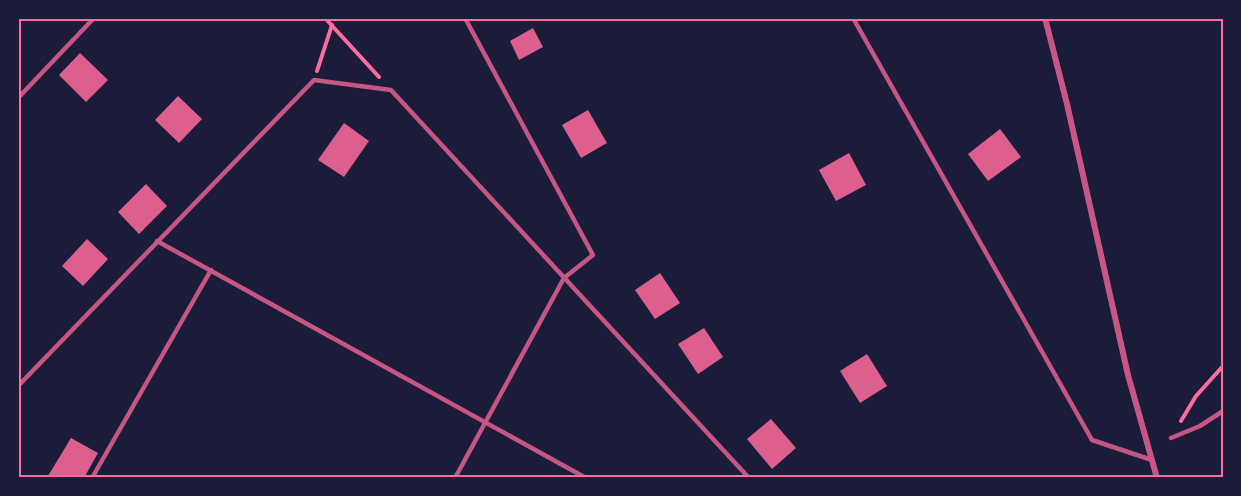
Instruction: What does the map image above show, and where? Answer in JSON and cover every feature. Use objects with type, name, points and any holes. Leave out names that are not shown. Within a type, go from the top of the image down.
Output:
[{"type":"street","points":[[1045,18],[1067,104],[1128,375],[1157,478]]},
{"type":"lane","points":[[18,98],[94,18]]},
{"type":"lane","points":[[455,478],[564,278],[592,255],[465,18]]},
{"type":"lane","points":[[853,18],[1092,440],[1152,460]]},
{"type":"lane","points":[[18,386],[314,80],[391,90],[749,478]]},
{"type":"lane","points":[[157,240],[586,478]]},
{"type":"lane","points":[[92,478],[211,270]]},
{"type":"lane","points":[[1172,438],[1200,426],[1223,411]]},
{"type":"path","points":[[325,18],[391,90]]},
{"type":"path","points":[[314,80],[332,26]]},
{"type":"path","points":[[1172,438],[1196,396],[1223,366]]},
{"type":"building","points":[[533,28],[543,47],[519,60],[510,41]]},
{"type":"building","points":[[80,53],[108,80],[86,102],[59,75]]},
{"type":"building","points":[[178,96],[202,119],[179,143],[155,120]]},
{"type":"building","points":[[588,110],[607,143],[581,158],[562,125]]},
{"type":"building","points":[[344,123],[369,141],[344,177],[318,160]]},
{"type":"building","points":[[1000,129],[1021,157],[988,181],[968,154]]},
{"type":"building","points":[[849,153],[866,185],[836,201],[819,170]]},
{"type":"building","points":[[146,184],[167,206],[139,234],[118,212]]},
{"type":"building","points":[[87,239],[108,259],[83,286],[62,266]]},
{"type":"building","points":[[660,273],[680,303],[655,319],[635,290]]},
{"type":"building","points":[[704,328],[723,357],[698,374],[678,344]]},
{"type":"building","points":[[867,354],[887,386],[860,403],[840,371]]},
{"type":"building","points":[[771,419],[796,448],[772,469],[747,439]]},
{"type":"building","points":[[71,438],[98,453],[84,478],[48,476]]}]
